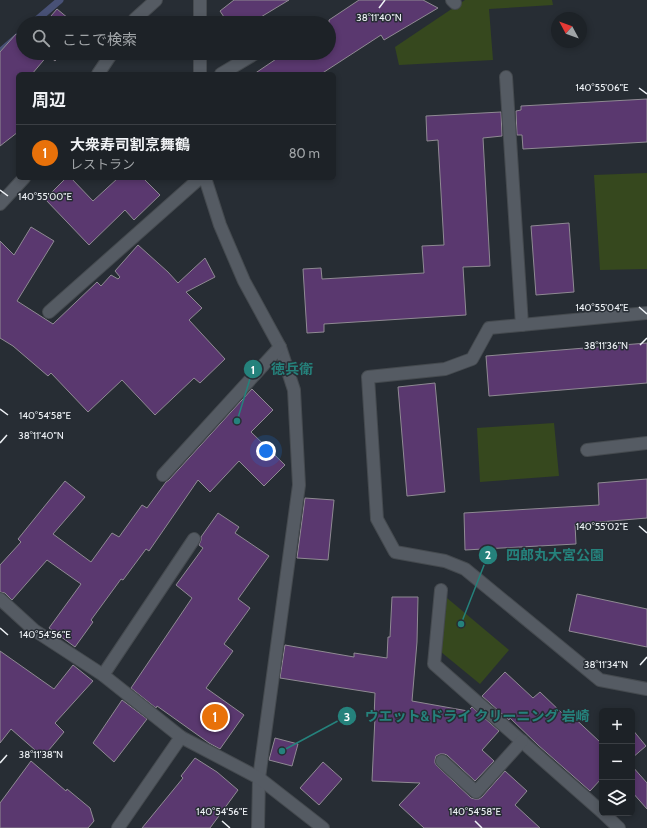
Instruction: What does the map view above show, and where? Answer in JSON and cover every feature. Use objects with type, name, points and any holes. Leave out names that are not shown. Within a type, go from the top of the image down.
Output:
[{"type":"street","points":[[138,16],[156,0]]},
{"type":"street","points":[[200,0],[200,16]]},
{"type":"street","points":[[99,72],[107,60]]},
{"type":"street","points":[[200,60],[200,72]]},
{"type":"street","points":[[224,72],[244,60]]},
{"type":"street","points":[[506,77],[522,325]]},
{"type":"street","points":[[0,204],[22,180]]},
{"type":"street","points":[[49,312],[198,180]]},
{"type":"street","points":[[206,180],[220,225],[244,281],[280,347],[294,390],[298,485],[259,778],[258,828]]},
{"type":"street","points":[[647,313],[488,328],[472,359],[445,369],[368,377],[377,519],[395,552],[445,561],[465,569],[600,680],[647,689]]},
{"type":"street","points":[[163,475],[280,347]]},
{"type":"street","points":[[587,450],[647,443]]},
{"type":"street","points":[[103,675],[194,539]]},
{"type":"street","points":[[441,590],[434,664],[599,810]]},
{"type":"street","points":[[0,599],[34,630],[103,675],[181,737],[259,778],[323,828]]},
{"type":"street","points":[[118,828],[181,737]]},
{"type":"street","points":[[442,761],[476,792],[522,741]]},
{"type":"street","points":[[605,816],[619,828]]},
{"type":"green space","points":[[465,0],[552,0],[553,5],[489,9],[493,60],[399,65],[395,47]]},
{"type":"green space","points":[[647,173],[647,269],[600,270],[594,175]]},
{"type":"green space","points":[[554,423],[559,476],[480,482],[477,428]]},
{"type":"green space","points":[[447,598],[509,650],[480,684],[441,652]]},
{"type":"building","points":[[234,0],[289,0],[263,16],[223,16],[220,11]]},
{"type":"building","points":[[359,0],[423,0],[438,8],[384,40],[381,35],[324,72],[257,72],[275,60],[336,60],[335,16]]},
{"type":"building","points":[[57,9],[66,16],[51,16]]},
{"type":"building","points":[[16,34],[16,60],[44,60],[34,72],[16,72],[16,134],[0,146],[0,52]]},
{"type":"building","points":[[647,99],[647,142],[523,149],[522,135],[517,135],[516,111],[521,110],[521,106]]},
{"type":"building","points":[[501,112],[502,136],[483,138],[490,266],[463,267],[466,315],[324,324],[324,332],[307,333],[303,269],[321,268],[322,279],[424,273],[422,246],[444,245],[438,140],[427,141],[426,116]]},
{"type":"building","points":[[64,180],[73,180],[93,201],[116,180],[145,180],[160,195],[134,220],[125,210],[89,245],[45,199]]},
{"type":"building","points":[[569,223],[574,292],[536,295],[531,226]]},
{"type":"building","points":[[31,227],[54,241],[17,301],[53,324],[97,282],[101,286],[111,275],[118,279],[120,277],[115,271],[138,245],[178,283],[205,258],[215,277],[186,292],[202,308],[189,320],[225,359],[200,383],[194,378],[155,415],[122,380],[88,412],[51,373],[48,376],[13,346],[0,338],[0,241],[14,255]]},
{"type":"building","points":[[647,343],[647,383],[489,396],[486,356]]},
{"type":"building","points":[[435,383],[445,492],[407,496],[398,387]]},
{"type":"building","points":[[252,389],[273,410],[251,432],[285,465],[264,486],[239,461],[210,492],[198,480],[149,551],[146,549],[123,580],[121,579],[91,620],[93,622],[75,647],[49,628],[81,584],[47,560],[12,600],[5,593],[0,592],[0,565],[21,542],[18,539],[65,481],[85,497],[53,534],[91,562],[112,533],[119,537],[142,505],[147,508],[166,482]]},
{"type":"building","points":[[647,479],[647,518],[575,524],[576,544],[465,550],[464,513],[599,505],[598,483]]},
{"type":"building","points":[[305,498],[334,500],[328,560],[297,558]]},
{"type":"building","points":[[218,513],[239,527],[235,533],[269,556],[238,599],[250,608],[224,644],[233,651],[206,688],[244,715],[220,749],[209,743],[157,706],[156,708],[131,688],[192,598],[176,585],[203,548],[199,545],[201,537]]},
{"type":"building","points":[[577,594],[647,609],[647,647],[569,631]]},
{"type":"building","points":[[392,597],[418,597],[417,642],[412,701],[468,711],[472,707],[499,731],[482,750],[494,761],[475,781],[447,755],[440,754],[436,756],[435,763],[471,798],[475,799],[482,797],[505,771],[527,791],[515,805],[540,828],[424,828],[399,805],[420,783],[372,781],[375,693],[280,678],[285,645],[354,657],[354,653],[387,658],[388,637],[390,637]]},
{"type":"building","points":[[0,651],[54,689],[73,665],[93,681],[55,723],[64,732],[43,757],[11,729],[0,743]]},
{"type":"building","points":[[505,672],[533,698],[540,692],[565,716],[568,712],[599,741],[599,781],[590,791],[510,718],[509,720],[482,696]]},
{"type":"building","points":[[122,700],[147,719],[114,762],[93,743]]},
{"type":"building","points":[[635,733],[646,746],[635,755]]},
{"type":"building","points":[[275,738],[298,744],[292,766],[269,760]]},
{"type":"building","points":[[195,758],[217,772],[238,790],[210,828],[142,828],[183,778],[181,776]]},
{"type":"building","points":[[31,761],[66,791],[67,789],[90,808],[94,821],[88,828],[0,828],[0,803]]},
{"type":"building","points":[[323,762],[342,779],[319,805],[300,788]]},
{"type":"building","points":[[635,769],[647,783],[647,809],[635,795]]},
{"type":"waterway","points":[[41,16],[60,0]]},
{"type":"waterway","points":[[0,52],[16,38]]},
{"type":"place","name":"徳兵衛","points":[[237,421]]},
{"type":"place","name":"四郎丸大宮公園","points":[[461,624]]},
{"type":"place","name":"大衆寿司割烹舞鶴","points":[[215,717]]},
{"type":"place","name":"ウエット&ドライ クリーニング 岩崎","points":[[282,751]]}]
